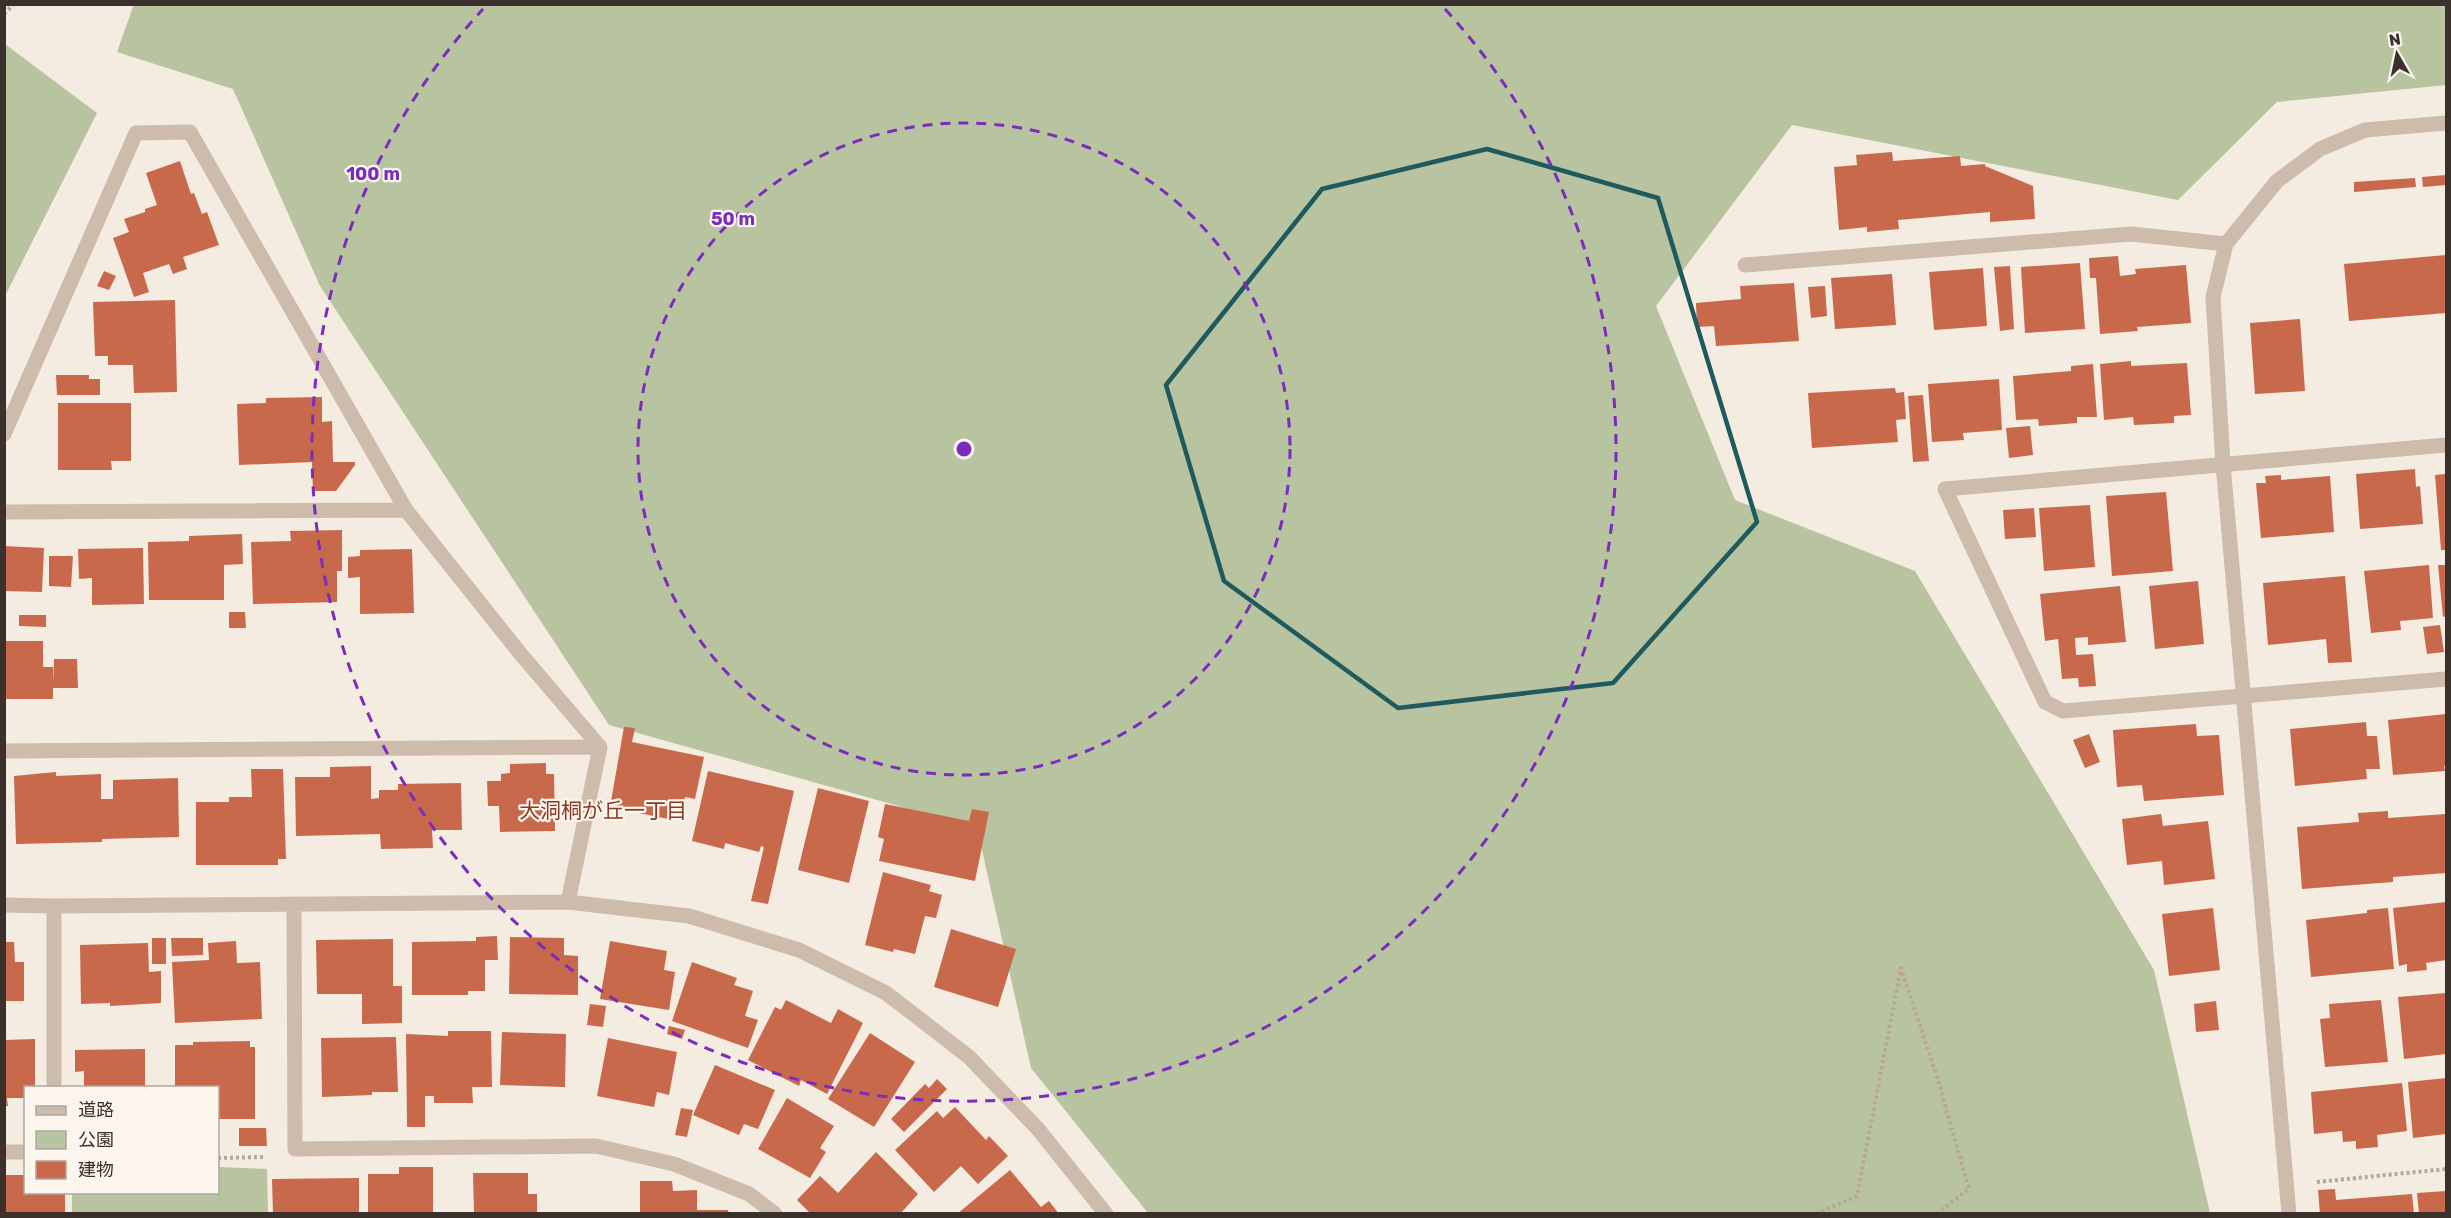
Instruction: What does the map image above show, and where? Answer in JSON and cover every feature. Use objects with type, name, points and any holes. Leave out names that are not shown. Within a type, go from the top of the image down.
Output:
[{"type":"street","points":[[2289,1214],[2223,464],[2212,297],[2226,244],[2277,181],[2320,149],[2365,130],[2446,123]]},
{"type":"street","points":[[4,434],[136,133],[190,132],[406,510],[519,652],[600,747]]},
{"type":"street","points":[[1745,265],[2131,234],[2226,244]]},
{"type":"street","points":[[2446,446],[1945,489],[2045,702],[2063,711],[2446,679]]},
{"type":"street","points":[[4,512],[406,510]]},
{"type":"street","points":[[4,751],[600,747]]},
{"type":"street","points":[[568,902],[600,747]]},
{"type":"street","points":[[6,900],[54,906],[568,902],[689,916],[799,950],[886,993],[969,1057],[1038,1129],[1106,1214]]},
{"type":"street","points":[[294,905],[295,1149],[596,1146],[674,1164],[749,1194],[775,1214]]},
{"type":"street","points":[[54,906],[54,1086]]},
{"type":"street","points":[[4,1152],[24,1152]]},
{"type":"path","points":[[4,14],[15,4]]},
{"type":"path","points":[[1816,1214],[1857,1196],[1901,968],[1937,1077],[1969,1189],[1936,1214]]},
{"type":"path","points":[[219,1158],[272,1157],[295,1149]]},
{"type":"path","points":[[2286,1186],[2446,1169]]},
{"type":"highlighted area","points":[[1487,149],[1658,198],[1757,522],[1613,683],[1398,708],[1224,581],[1166,385],[1322,189]]},
{"type":"green space","points":[[134,4],[2446,5],[2446,85],[2277,102],[2178,200],[1792,125],[1656,306],[1735,500],[1915,571],[2154,970],[2210,1213],[1148,1213],[1031,1068],[977,828],[609,725],[320,286],[233,89],[117,52]]},
{"type":"green space","points":[[5,44],[97,113],[5,296]]},
{"type":"green space","points":[[219,1167],[267,1169],[268,1213],[72,1213],[72,1194],[219,1194]]},
{"type":"building","points":[[1892,152],[1893,161],[1960,156],[1961,166],[1985,164],[1985,166],[2033,186],[2035,219],[1990,222],[1990,212],[1898,220],[1899,229],[1867,232],[1867,227],[1839,230],[1834,167],[1857,165],[1856,155]]},
{"type":"building","points":[[180,161],[191,194],[194,193],[202,214],[207,212],[219,245],[183,257],[187,269],[173,274],[169,264],[143,273],[149,292],[134,297],[113,238],[129,232],[124,219],[157,205],[146,173]]},
{"type":"building","points":[[2446,175],[2446,185],[2423,187],[2422,177]]},
{"type":"building","points":[[2415,178],[2416,187],[2354,192],[2354,182]]},
{"type":"building","points":[[2446,255],[2446,313],[2349,321],[2344,264]]},
{"type":"building","points":[[2118,256],[2120,276],[2136,274],[2135,269],[2186,265],[2191,323],[2137,327],[2138,331],[2100,334],[2096,278],[2090,278],[2089,258]]},
{"type":"building","points":[[2080,263],[2085,329],[2025,333],[2021,267]]},
{"type":"building","points":[[2010,266],[2014,329],[2000,331],[1994,267]]},
{"type":"building","points":[[1983,268],[1987,326],[1934,330],[1929,272]]},
{"type":"building","points":[[104,271],[116,276],[109,290],[97,286]]},
{"type":"building","points":[[1892,274],[1896,325],[1835,329],[1831,278]]},
{"type":"building","points":[[1794,283],[1799,341],[1716,346],[1714,326],[1697,327],[1696,303],[1741,299],[1740,286]]},
{"type":"building","points":[[1825,286],[1827,316],[1811,318],[1808,287]]},
{"type":"building","points":[[175,300],[177,392],[134,393],[133,365],[108,365],[108,356],[95,356],[93,302]]},
{"type":"building","points":[[2300,319],[2305,391],[2255,394],[2250,323]]},
{"type":"building","points":[[2131,361],[2131,366],[2187,363],[2191,415],[2174,416],[2174,423],[2134,425],[2133,417],[2104,420],[2100,364]]},
{"type":"building","points":[[2093,364],[2097,417],[2077,417],[2077,423],[2039,426],[2038,419],[2016,420],[2013,376],[2071,371],[2071,366]]},
{"type":"building","points":[[56,375],[89,375],[89,379],[100,379],[100,395],[57,395]]},
{"type":"building","points":[[1999,379],[2002,430],[1963,433],[1964,440],[1932,442],[1928,384]]},
{"type":"building","points":[[1895,388],[1896,393],[1904,392],[1906,419],[1896,420],[1898,442],[1812,448],[1808,393]]},
{"type":"building","points":[[1923,395],[1929,461],[1913,462],[1908,396]]},
{"type":"building","points":[[322,397],[322,422],[332,421],[333,462],[355,462],[336,491],[313,491],[312,462],[239,465],[237,404],[266,403],[266,398]]},
{"type":"building","points":[[58,403],[131,403],[131,461],[111,461],[112,470],[58,470]]},
{"type":"building","points":[[2030,426],[2033,455],[2009,458],[2006,428]]},
{"type":"building","points":[[2415,469],[2416,487],[2420,486],[2423,524],[2360,529],[2356,474]]},
{"type":"building","points":[[2446,474],[2446,550],[2441,550],[2435,475]]},
{"type":"building","points":[[2281,475],[2281,480],[2330,476],[2334,532],[2261,538],[2256,483],[2266,483],[2265,476]]},
{"type":"building","points":[[2166,492],[2173,571],[2112,576],[2106,496]]},
{"type":"building","points":[[2090,505],[2095,567],[2044,571],[2039,508]]},
{"type":"building","points":[[2034,508],[2036,537],[2005,539],[2003,510]]},
{"type":"building","points":[[342,530],[342,571],[337,571],[337,602],[253,604],[251,542],[291,541],[290,531]]},
{"type":"building","points":[[242,534],[243,564],[224,565],[224,600],[149,600],[148,542],[189,541],[189,536]]},
{"type":"building","points":[[4,546],[44,548],[42,592],[4,591]]},
{"type":"building","points":[[143,548],[144,604],[92,605],[92,578],[79,579],[78,549]]},
{"type":"building","points":[[412,549],[414,613],[360,614],[360,577],[348,578],[348,557],[360,556],[360,550]]},
{"type":"building","points":[[49,556],[73,556],[71,587],[49,586]]},
{"type":"building","points":[[2429,565],[2433,618],[2400,621],[2401,630],[2371,633],[2364,571]]},
{"type":"building","points":[[2438,565],[2446,565],[2446,616],[2443,617]]},
{"type":"building","points":[[2345,576],[2352,662],[2328,663],[2326,639],[2268,645],[2263,583]]},
{"type":"building","points":[[2198,581],[2204,644],[2155,649],[2149,586]]},
{"type":"building","points":[[2120,586],[2126,642],[2088,645],[2088,637],[2075,638],[2076,655],[2093,654],[2096,686],[2079,687],[2078,678],[2062,679],[2058,639],[2045,641],[2040,594]]},
{"type":"building","points":[[229,612],[245,612],[246,628],[229,628]]},
{"type":"building","points":[[19,615],[46,615],[46,627],[19,626]]},
{"type":"building","points":[[2440,625],[2444,652],[2427,654],[2423,627]]},
{"type":"building","points":[[4,641],[43,641],[43,667],[53,667],[53,684],[54,659],[77,659],[78,688],[53,688],[53,699],[4,699]]},
{"type":"building","points":[[2446,714],[2445,771],[2393,775],[2388,720]]},
{"type":"building","points":[[2366,722],[2367,736],[2377,736],[2380,769],[2366,769],[2367,779],[2295,786],[2290,729]]},
{"type":"building","points":[[2196,724],[2197,736],[2219,735],[2224,795],[2144,801],[2142,785],[2117,787],[2113,730]]},
{"type":"building","points":[[624,727],[635,728],[632,742],[704,757],[695,799],[685,797],[681,814],[670,812],[668,819],[610,807]]},
{"type":"building","points":[[2089,734],[2100,762],[2085,768],[2073,740]]},
{"type":"building","points":[[546,763],[546,774],[554,774],[555,831],[500,832],[499,806],[488,806],[487,781],[501,781],[501,774],[510,773],[510,764]]},
{"type":"building","points":[[371,766],[371,799],[379,798],[379,790],[398,790],[398,784],[461,783],[462,830],[432,830],[433,848],[381,849],[380,834],[296,836],[295,777],[330,777],[330,767]]},
{"type":"building","points":[[251,769],[283,769],[286,859],[278,859],[278,865],[196,865],[196,802],[229,802],[229,797],[252,797]]},
{"type":"building","points":[[708,771],[794,791],[768,904],[751,901],[764,847],[761,846],[759,852],[725,843],[724,849],[692,841]]},
{"type":"building","points":[[56,772],[56,776],[101,774],[101,799],[113,799],[113,780],[178,778],[179,837],[16,844],[14,776]]},
{"type":"building","points":[[818,788],[869,801],[849,883],[798,870]]},
{"type":"building","points":[[885,804],[969,821],[972,809],[989,812],[975,881],[879,861],[884,839],[878,837]]},
{"type":"building","points":[[2388,811],[2388,818],[2446,814],[2446,873],[2393,877],[2393,882],[2302,889],[2297,827],[2359,822],[2358,813]]},
{"type":"building","points":[[2161,814],[2163,826],[2208,821],[2215,879],[2164,885],[2162,861],[2127,865],[2122,819]]},
{"type":"building","points":[[883,872],[931,885],[929,891],[942,895],[936,918],[925,916],[915,954],[894,949],[893,952],[865,945]]},
{"type":"building","points":[[2446,902],[2446,960],[2426,963],[2427,970],[2407,972],[2407,964],[2399,966],[2393,908]]},
{"type":"building","points":[[2213,908],[2220,970],[2169,976],[2162,914]]},
{"type":"building","points":[[2388,908],[2394,969],[2311,977],[2306,920],[2367,913],[2367,910]]},
{"type":"building","points":[[951,929],[1016,949],[998,1007],[934,987]]},
{"type":"building","points":[[497,936],[498,960],[485,960],[485,991],[468,991],[468,995],[412,995],[412,942],[476,941],[476,937]]},
{"type":"building","points":[[510,937],[564,938],[564,955],[578,956],[578,995],[509,994]]},
{"type":"building","points":[[152,938],[166,938],[166,964],[152,964]]},
{"type":"building","points":[[171,938],[203,938],[203,955],[172,956]]},
{"type":"building","points":[[393,939],[393,986],[402,986],[402,1023],[362,1024],[362,994],[317,994],[316,940]]},
{"type":"building","points":[[236,941],[237,963],[260,962],[262,1019],[175,1023],[172,962],[209,960],[208,943]]},
{"type":"building","points":[[610,941],[667,951],[664,970],[675,972],[669,1010],[600,999]]},
{"type":"building","points":[[4,942],[14,942],[15,962],[24,962],[24,1001],[4,1001]]},
{"type":"building","points":[[148,943],[149,972],[161,971],[161,1003],[110,1006],[110,1003],[81,1004],[80,945]]},
{"type":"building","points":[[692,962],[737,978],[734,985],[753,991],[745,1016],[758,1020],[748,1048],[672,1021]]},
{"type":"building","points":[[2446,993],[2446,1054],[2404,1059],[2398,997]]},
{"type":"building","points":[[786,1000],[831,1023],[838,1009],[863,1023],[827,1094],[801,1080],[799,1086],[748,1060],[775,1007],[781,1010]]},
{"type":"building","points":[[2381,1000],[2388,1062],[2325,1067],[2320,1019],[2330,1018],[2329,1004]]},
{"type":"building","points":[[2216,1001],[2219,1030],[2196,1032],[2194,1004]]},
{"type":"building","points":[[590,1004],[606,1006],[603,1027],[587,1025]]},
{"type":"building","points":[[669,1026],[685,1030],[682,1039],[667,1034]]},
{"type":"building","points":[[448,1031],[491,1031],[492,1087],[472,1087],[473,1103],[434,1103],[434,1096],[425,1096],[425,1127],[407,1127],[406,1034],[448,1036]]},
{"type":"building","points":[[502,1032],[566,1034],[565,1087],[500,1085]]},
{"type":"building","points":[[870,1033],[915,1062],[874,1127],[828,1099]]},
{"type":"building","points":[[396,1037],[398,1092],[322,1097],[321,1038]]},
{"type":"building","points":[[608,1038],[677,1052],[669,1095],[657,1092],[654,1107],[597,1096]]},
{"type":"building","points":[[35,1039],[35,1086],[24,1086],[24,1098],[7,1098],[8,1106],[4,1106],[4,1040]]},
{"type":"building","points":[[250,1041],[250,1047],[255,1047],[255,1119],[219,1119],[219,1086],[175,1086],[175,1045],[193,1045],[193,1042]]},
{"type":"building","points":[[145,1049],[145,1086],[84,1086],[84,1071],[75,1072],[75,1050]]},
{"type":"building","points":[[715,1065],[775,1090],[758,1129],[744,1124],[739,1135],[693,1115]]},
{"type":"building","points":[[2446,1078],[2446,1134],[2413,1138],[2408,1082]]},
{"type":"building","points":[[937,1079],[947,1089],[904,1132],[891,1119],[925,1084],[929,1088]]},
{"type":"building","points":[[2402,1083],[2407,1131],[2377,1135],[2378,1147],[2356,1149],[2356,1141],[2343,1142],[2342,1131],[2314,1134],[2311,1092]]},
{"type":"building","points":[[787,1098],[834,1126],[820,1148],[826,1152],[810,1178],[758,1149]]},
{"type":"building","points":[[955,1107],[986,1140],[989,1136],[1008,1156],[978,1184],[961,1166],[934,1192],[895,1150],[937,1111],[943,1118]]},
{"type":"building","points":[[681,1108],[693,1110],[687,1137],[675,1135]]},
{"type":"building","points":[[239,1128],[266,1128],[267,1146],[239,1146]]},
{"type":"building","points":[[876,1152],[918,1194],[900,1214],[811,1214],[797,1200],[820,1176],[838,1193]]},
{"type":"building","points":[[399,1167],[433,1167],[433,1214],[368,1214],[368,1174],[399,1174]]},
{"type":"building","points":[[1010,1170],[1041,1207],[1049,1201],[1059,1214],[957,1214]]},
{"type":"building","points":[[473,1173],[528,1173],[528,1194],[537,1194],[537,1214],[474,1214]]},
{"type":"building","points":[[4,1175],[24,1175],[24,1194],[65,1194],[65,1214],[4,1214]]},
{"type":"building","points":[[359,1178],[359,1214],[273,1214],[272,1179]]},
{"type":"building","points":[[640,1181],[672,1181],[673,1191],[697,1190],[697,1210],[728,1210],[729,1214],[640,1214]]},
{"type":"building","points":[[2335,1189],[2336,1200],[2412,1194],[2414,1214],[2320,1214],[2318,1190]]},
{"type":"building","points":[[2446,1191],[2446,1214],[2419,1214],[2417,1193]]},
{"type":"district","name":"大洞桐が丘一丁目","points":[[603,811]]}]
